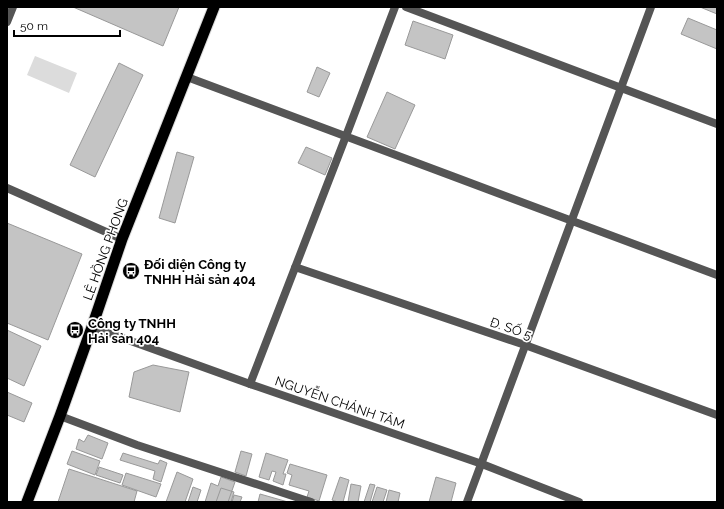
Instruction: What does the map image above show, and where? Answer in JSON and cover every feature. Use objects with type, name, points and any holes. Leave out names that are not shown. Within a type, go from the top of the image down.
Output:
[{"type":"highway","name":"LÊ HỒNG PHONG","points":[[27,502],[60,416],[122,239],[214,7]]},
{"type":"street","points":[[7,22],[13,7]]},
{"type":"street","points":[[250,384],[395,7]]},
{"type":"street","points":[[406,7],[717,124]]},
{"type":"street","points":[[467,502],[651,7]]},
{"type":"street","points":[[187,77],[571,222],[717,275]]},
{"type":"street","points":[[7,188],[122,239]]},
{"type":"street","name":"Đ. SỐ 5","points":[[295,267],[526,345],[717,415]]},
{"type":"street","name":"NGUYỄN CHÁNH TÂM","points":[[92,327],[250,384],[482,464],[579,502]]},
{"type":"street","points":[[60,416],[137,445],[311,502]]},
{"type":"shaded area","points":[[35,56],[77,73],[69,93],[27,75]]},
{"type":"building","points":[[73,7],[179,7],[163,46]]},
{"type":"building","points":[[700,7],[717,7],[717,14]]},
{"type":"building","points":[[688,18],[717,30],[717,49],[681,34]]},
{"type":"building","points":[[413,21],[453,35],[445,59],[405,45]]},
{"type":"building","points":[[119,63],[143,75],[95,177],[70,165]]},
{"type":"building","points":[[317,67],[330,73],[319,97],[307,92]]},
{"type":"building","points":[[387,92],[415,105],[395,149],[367,137]]},
{"type":"building","points":[[306,147],[332,158],[325,175],[298,163]]},
{"type":"building","points":[[177,152],[194,157],[175,223],[159,218]]},
{"type":"building","points":[[7,223],[82,254],[48,340],[7,323]]},
{"type":"building","points":[[7,330],[41,346],[24,386],[7,378]]},
{"type":"building","points":[[153,365],[189,372],[180,412],[129,397],[134,372]]},
{"type":"building","points":[[7,392],[32,403],[24,422],[7,415]]},
{"type":"building","points":[[88,435],[108,443],[102,459],[76,449],[79,439],[84,442]]},
{"type":"building","points":[[72,451],[100,461],[95,475],[67,464]]},
{"type":"building","points":[[241,451],[252,454],[246,476],[235,472]]},
{"type":"building","points":[[123,453],[158,464],[160,460],[167,463],[161,482],[153,479],[155,471],[120,460]]},
{"type":"building","points":[[266,453],[288,460],[283,474],[286,474],[283,485],[273,481],[276,472],[272,471],[269,480],[259,477]]},
{"type":"building","points":[[290,464],[327,475],[319,501],[307,497],[309,491],[289,485],[292,475],[287,473]]},
{"type":"building","points":[[99,467],[123,475],[120,483],[96,475]]},
{"type":"building","points":[[69,469],[137,491],[134,502],[58,502]]},
{"type":"building","points":[[177,472],[193,479],[185,502],[166,502]]},
{"type":"building","points":[[126,473],[161,484],[156,497],[122,485]]},
{"type":"building","points":[[221,477],[235,482],[228,502],[205,502],[211,483],[218,486]]},
{"type":"building","points":[[340,477],[349,480],[343,502],[332,500]]},
{"type":"building","points":[[436,477],[456,483],[451,502],[429,502]]},
{"type":"building","points":[[351,484],[361,486],[358,502],[348,502]]},
{"type":"building","points":[[370,484],[375,485],[370,502],[364,502]]},
{"type":"building","points":[[193,487],[201,490],[197,502],[188,502]]},
{"type":"building","points":[[377,487],[387,490],[383,502],[372,502]]},
{"type":"building","points":[[221,488],[234,492],[231,502],[216,502]]},
{"type":"building","points":[[389,490],[400,493],[398,502],[386,502]]},
{"type":"building","points":[[260,494],[288,502],[258,502]]},
{"type":"building","points":[[234,495],[242,497],[240,502],[232,502]]},
{"type":"place","name":"Đối diện Công ty TNHH Hải sản 404","points":[[131,271]]},
{"type":"place","name":"Công ty TNHH Hải sản 404","points":[[75,330]]}]
